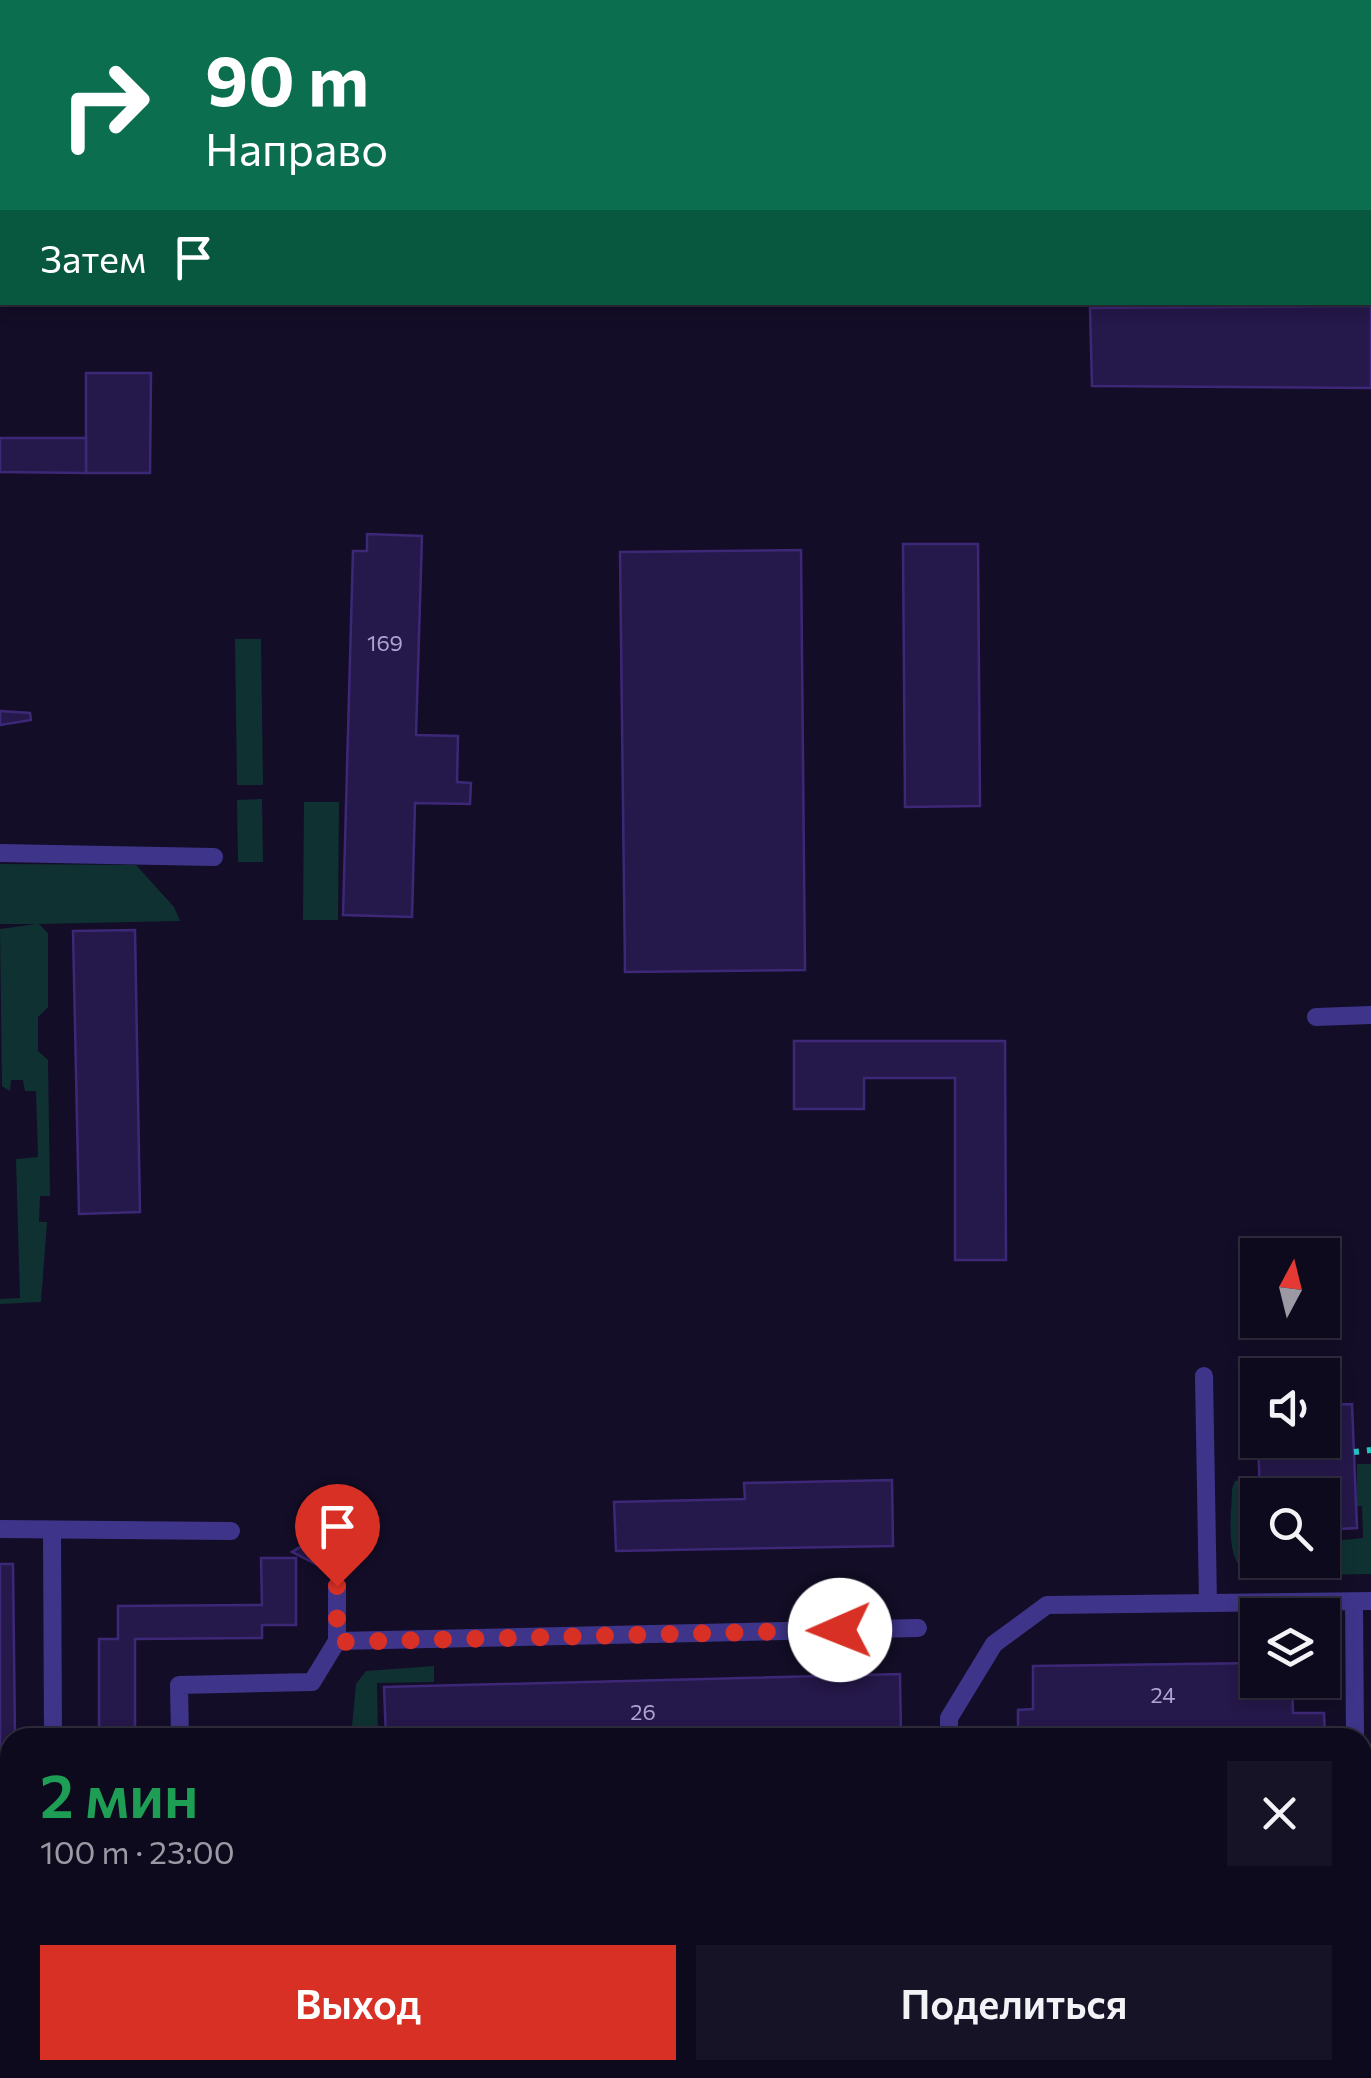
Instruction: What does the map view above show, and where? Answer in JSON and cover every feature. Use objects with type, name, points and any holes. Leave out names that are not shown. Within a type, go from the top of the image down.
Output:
[{"type":"lane","points":[[0,853],[214,858]]},
{"type":"lane","points":[[1316,1017],[1371,1015]]},
{"type":"lane","points":[[1204,1376],[1208,1603]]},
{"type":"lane","points":[[0,1529],[231,1532]]},
{"type":"lane","points":[[52,1530],[53,1728]]},
{"type":"lane","points":[[180,1728],[180,1685],[312,1682],[337,1642],[337,1586]]},
{"type":"lane","points":[[950,1728],[950,1718],[994,1644],[1047,1605],[1362,1602],[1356,1728]]},
{"type":"lane","points":[[337,1642],[918,1628]]},
{"type":"path","points":[[1354,1452],[1371,1450]]},
{"type":"green space","points":[[235,639],[261,639],[263,785],[237,785]]},
{"type":"green space","points":[[262,799],[263,862],[238,862],[237,800]]},
{"type":"green space","points":[[304,802],[339,802],[338,920],[303,920]]},
{"type":"green space","points":[[0,864],[136,865],[174,907],[180,921],[39,924],[48,933],[48,1007],[38,1017],[38,1051],[48,1060],[50,1196],[40,1196],[39,1222],[47,1222],[41,1302],[0,1304],[0,1299],[20,1298],[16,1159],[38,1157],[36,1091],[25,1091],[23,1080],[11,1080],[10,1091],[2,1086],[0,929],[36,924],[0,924]]},
{"type":"green space","points":[[1357,1464],[1371,1464],[1371,1574],[1340,1575],[1340,1540],[1363,1538],[1362,1506],[1357,1506]]},
{"type":"green space","points":[[1240,1480],[1240,1565],[1231,1539],[1235,1481]]},
{"type":"green space","points":[[434,1666],[434,1682],[377,1683],[378,1728],[352,1728],[356,1684],[366,1671]]},
{"type":"building","points":[[1371,306],[1371,388],[1092,386],[1090,308]]},
{"type":"building","points":[[86,373],[151,373],[150,473],[86,473]]},
{"type":"building","points":[[0,438],[86,438],[86,473],[0,472]]},
{"type":"building","points":[[367,534],[422,536],[416,735],[458,736],[457,782],[471,783],[470,804],[415,803],[412,917],[343,915],[353,551],[367,551]]},
{"type":"building","points":[[903,544],[978,544],[980,806],[905,807]]},
{"type":"building","points":[[801,550],[805,970],[625,972],[620,552]]},
{"type":"building","points":[[0,711],[30,713],[31,720],[0,725]]},
{"type":"building","points":[[135,930],[140,1212],[79,1214],[73,931]]},
{"type":"building","points":[[794,1041],[1005,1041],[1006,1260],[955,1260],[955,1078],[864,1078],[864,1109],[794,1109]]},
{"type":"building","points":[[1340,1404],[1352,1404],[1357,1528],[1340,1529],[1340,1478],[1259,1478],[1259,1458],[1340,1458]]},
{"type":"building","points":[[892,1480],[893,1546],[616,1551],[614,1502],[745,1499],[744,1483]]},
{"type":"building","points":[[310,1541],[323,1561],[328,1570],[292,1552]]},
{"type":"building","points":[[261,1558],[296,1558],[296,1625],[262,1625],[262,1638],[135,1639],[135,1728],[99,1728],[99,1639],[118,1639],[118,1606],[262,1605]]},
{"type":"building","points":[[0,1564],[13,1564],[15,1728],[0,1728]]},
{"type":"building","points":[[1240,1663],[1240,1698],[1293,1698],[1293,1713],[1324,1713],[1325,1728],[1018,1728],[1018,1710],[1033,1709],[1033,1666]]},
{"type":"building","points":[[900,1674],[901,1728],[386,1728],[384,1687]]},
{"type":"route","points":[[337,1586],[337,1642],[840,1630]]}]
